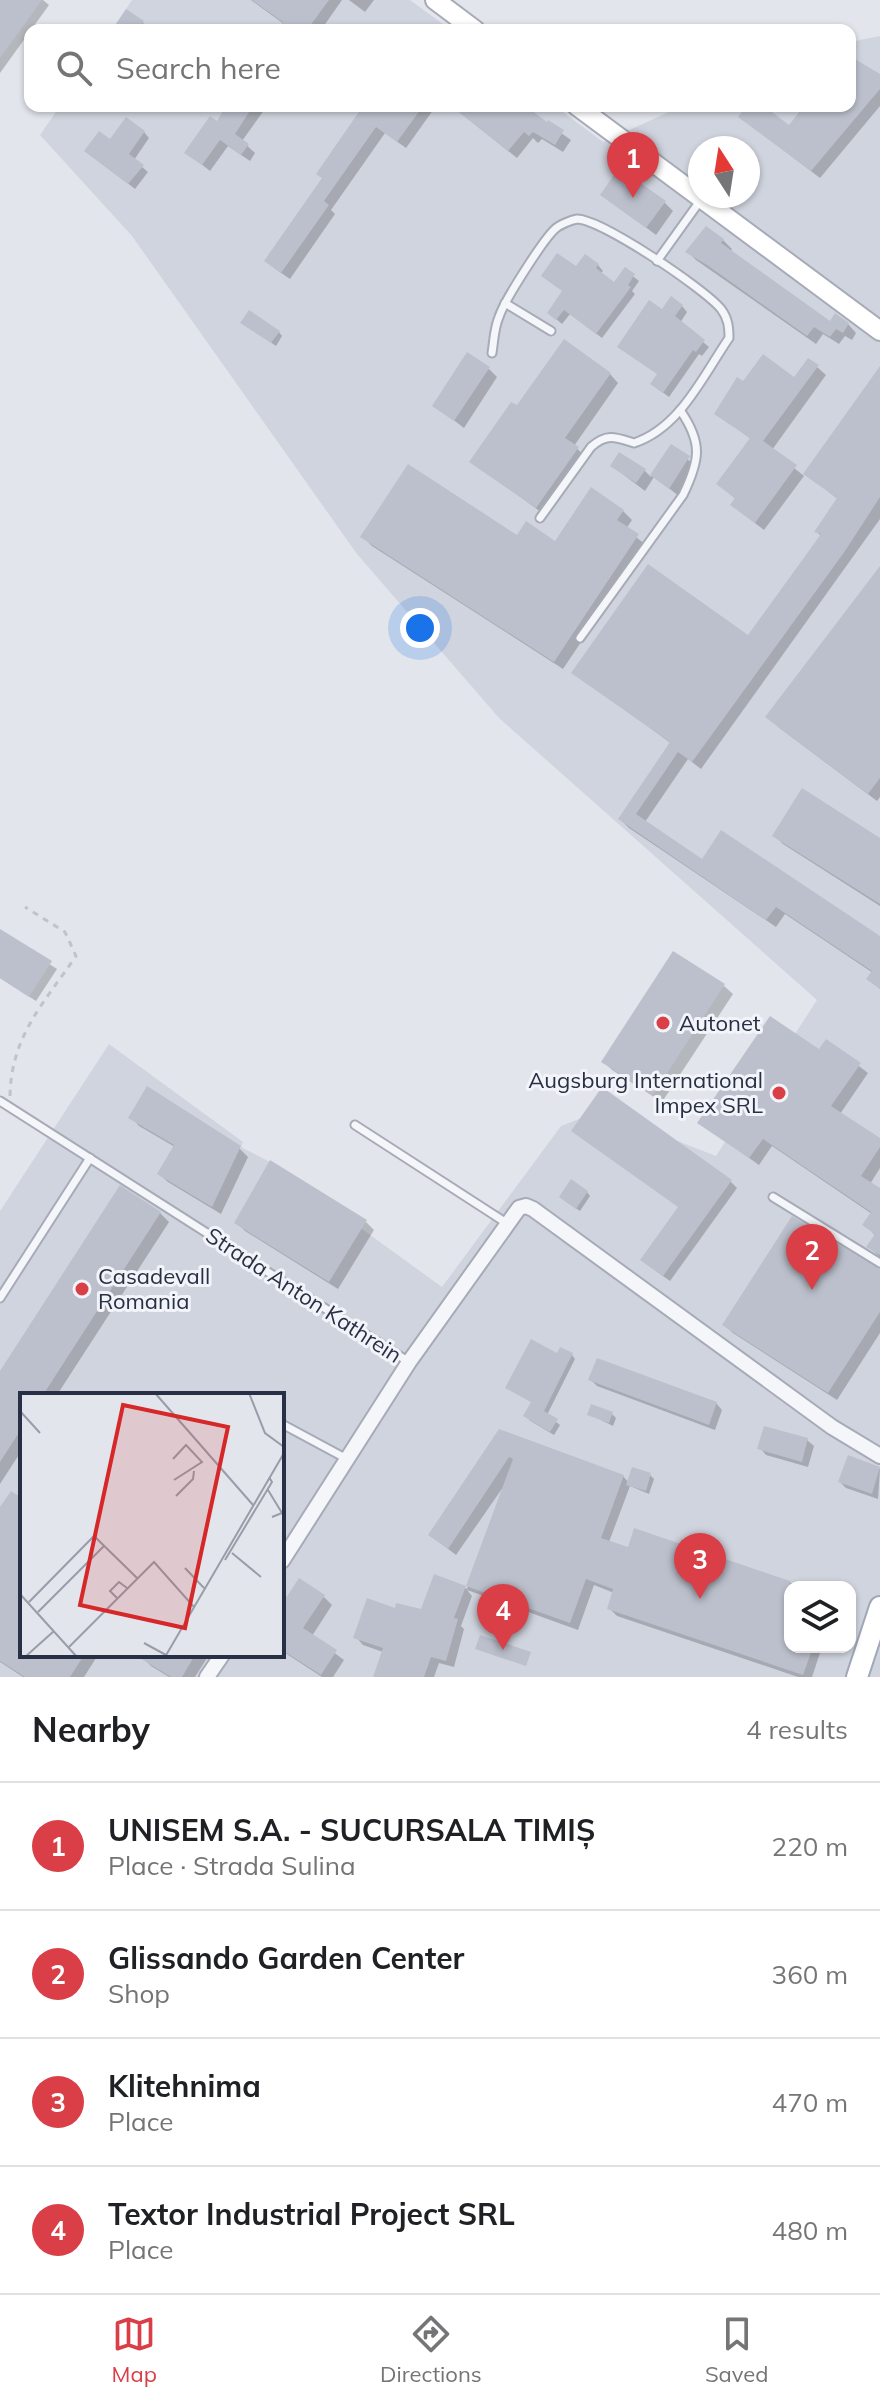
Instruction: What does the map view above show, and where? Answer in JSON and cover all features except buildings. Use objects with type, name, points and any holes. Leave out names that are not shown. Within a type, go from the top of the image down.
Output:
[{"type":"main road","points":[[857,1677],[880,1607]]},
{"type":"street","points":[[435,0],[467,24]]},
{"type":"street","points":[[585,112],[688,189]]},
{"type":"street","points":[[714,208],[880,331]]},
{"type":"street","points":[[409,1362],[519,1208],[526,1206],[832,1427],[880,1456]]},
{"type":"street","name":"Strada Anton Kathrein","points":[[284,1554],[409,1362]]},
{"type":"street","points":[[207,1677],[221,1657]]},
{"type":"lane","points":[[657,261],[695,208]]},
{"type":"lane","points":[[492,353],[498,319],[505,303],[555,228],[574,219],[592,221],[657,261],[718,305],[729,326],[729,338],[680,410],[659,432],[634,443],[609,435],[600,439],[540,518]]},
{"type":"lane","points":[[505,303],[551,331]]},
{"type":"lane","points":[[580,638],[683,495],[691,477],[697,460],[697,446],[693,429],[680,410]]},
{"type":"lane","name":"Strada Anton Kathrein","points":[[0,1101],[409,1362]]},
{"type":"lane","points":[[355,1125],[508,1224]]},
{"type":"lane","points":[[0,1298],[90,1158]]},
{"type":"lane","points":[[773,1197],[880,1263]]},
{"type":"lane","points":[[284,1425],[347,1459]]},
{"type":"path","points":[[10,1108],[10,1072],[21,1037],[76,956],[65,932],[25,907]]},
{"type":"shaded area","points":[[132,0],[410,0],[443,24],[116,24]]},
{"type":"shaded area","points":[[880,36],[880,1677],[0,1677],[0,1211],[109,1044],[243,1142],[241,1147],[268,1161],[442,1287],[561,1126],[600,1111],[716,1156],[817,1000],[499,718],[357,554],[132,236],[40,135],[56,112],[563,112],[603,142],[669,112],[856,112],[856,41]]},
{"type":"place","name":"UNISEM S.A. - SUCURSALA TIMIȘ","points":[[633,198]]},
{"type":"place","name":"Autonet","points":[[663,1023]]},
{"type":"place","name":"Augsburg International Impex SRL","points":[[779,1093]]},
{"type":"place","name":"Casadevall Romania","points":[[82,1289]]},
{"type":"place","name":"Glissando Garden Center","points":[[812,1290]]},
{"type":"place","name":"Klitehnima","points":[[700,1599]]},
{"type":"place","name":"Textor Industrial Project SRL","points":[[503,1650]]}]
